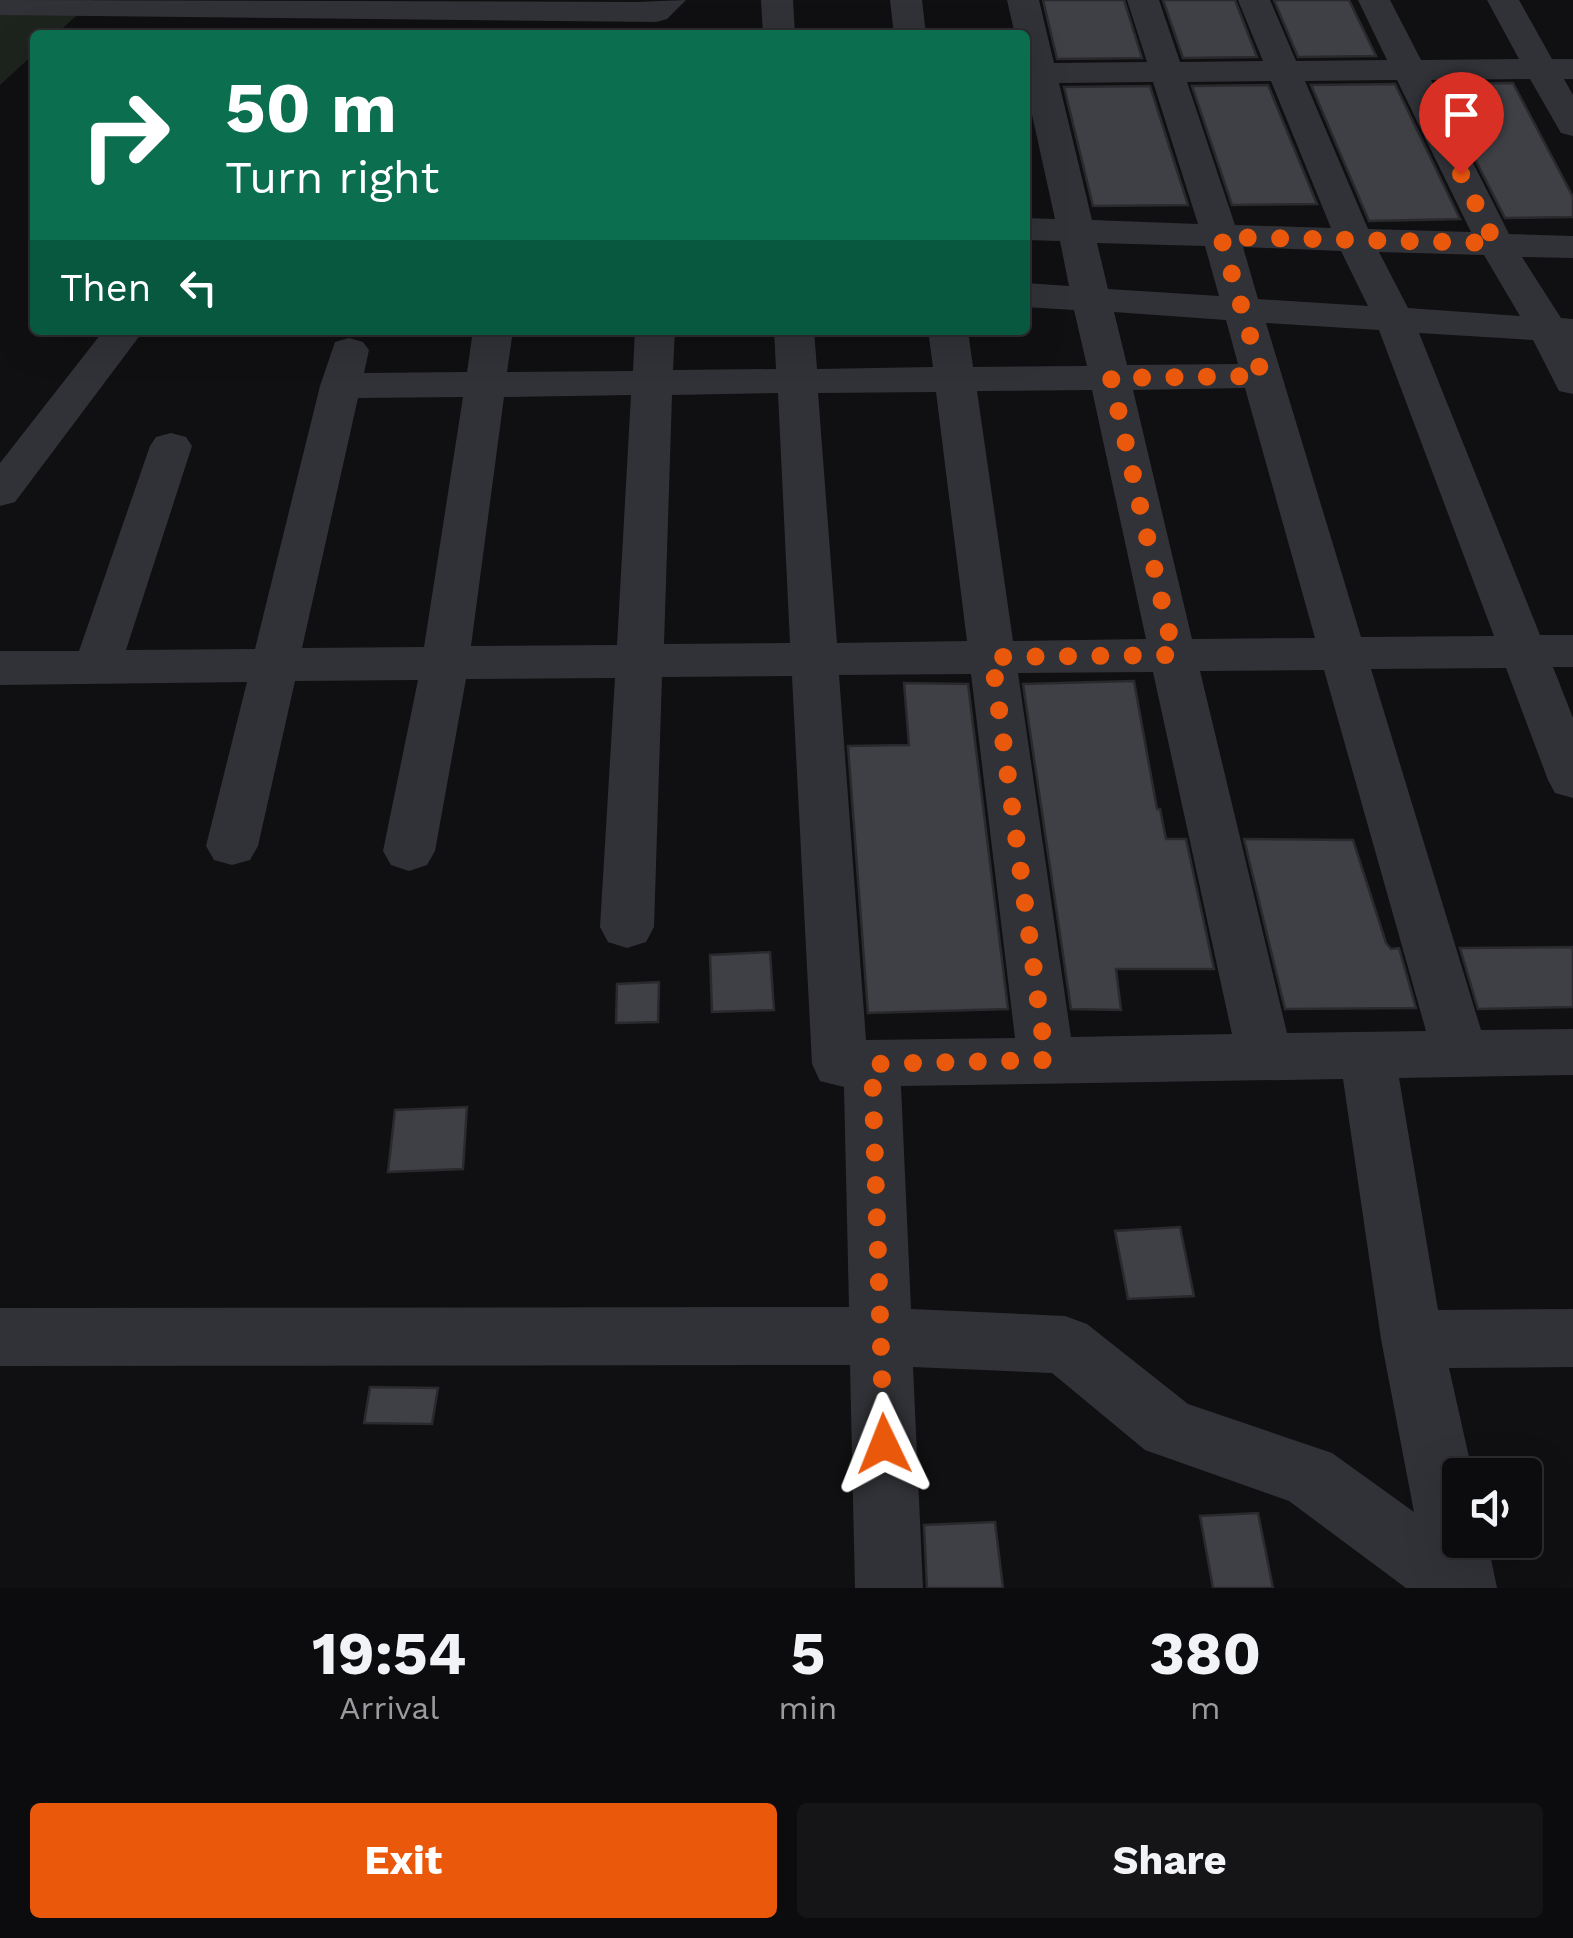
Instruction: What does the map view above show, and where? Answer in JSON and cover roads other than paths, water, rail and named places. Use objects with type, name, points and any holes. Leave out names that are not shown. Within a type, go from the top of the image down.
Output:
[{"type":"street","points":[[0,5],[656,12],[670,0]]},
{"type":"street","points":[[777,0],[779,30]]},
{"type":"street","points":[[906,0],[909,30]]},
{"type":"street","points":[[1024,0],[1028,30]]},
{"type":"street","points":[[1143,0],[1221,237],[1460,1054]]},
{"type":"street","points":[[1254,0],[1353,237],[1394,319],[1573,780]]},
{"type":"street","points":[[1374,0],[1495,243],[1560,330],[1573,382]]},
{"type":"street","points":[[1503,0],[1557,69],[1573,126]]},
{"type":"street","points":[[390,30],[409,10]]},
{"type":"street","points":[[1265,1057],[1078,230],[1033,73],[1557,69]]},
{"type":"street","points":[[1030,230],[1353,237],[1573,248]]},
{"type":"street","points":[[1030,295],[1560,330]]},
{"type":"street","points":[[0,492],[120,335]]},
{"type":"street","points":[[408,851],[445,663],[492,335]]},
{"type":"street","points":[[626,928],[655,335]]},
{"type":"street","points":[[794,335],[840,1064],[1573,1052]]},
{"type":"street","points":[[949,335],[1046,1060]]},
{"type":"street","points":[[232,846],[344,368],[485,386],[1262,376]]},
{"type":"street","points":[[97,667],[171,446]]},
{"type":"street","points":[[0,668],[1573,650]]},
{"type":"street","points":[[1367,1056],[1412,1339],[1463,1588]]},
{"type":"street","points":[[872,1064],[888,1588]]},
{"type":"street","points":[[0,1337],[881,1336],[1064,1345],[1168,1428],[1309,1476],[1463,1588]]},
{"type":"street","points":[[1412,1339],[1573,1338]]}]
